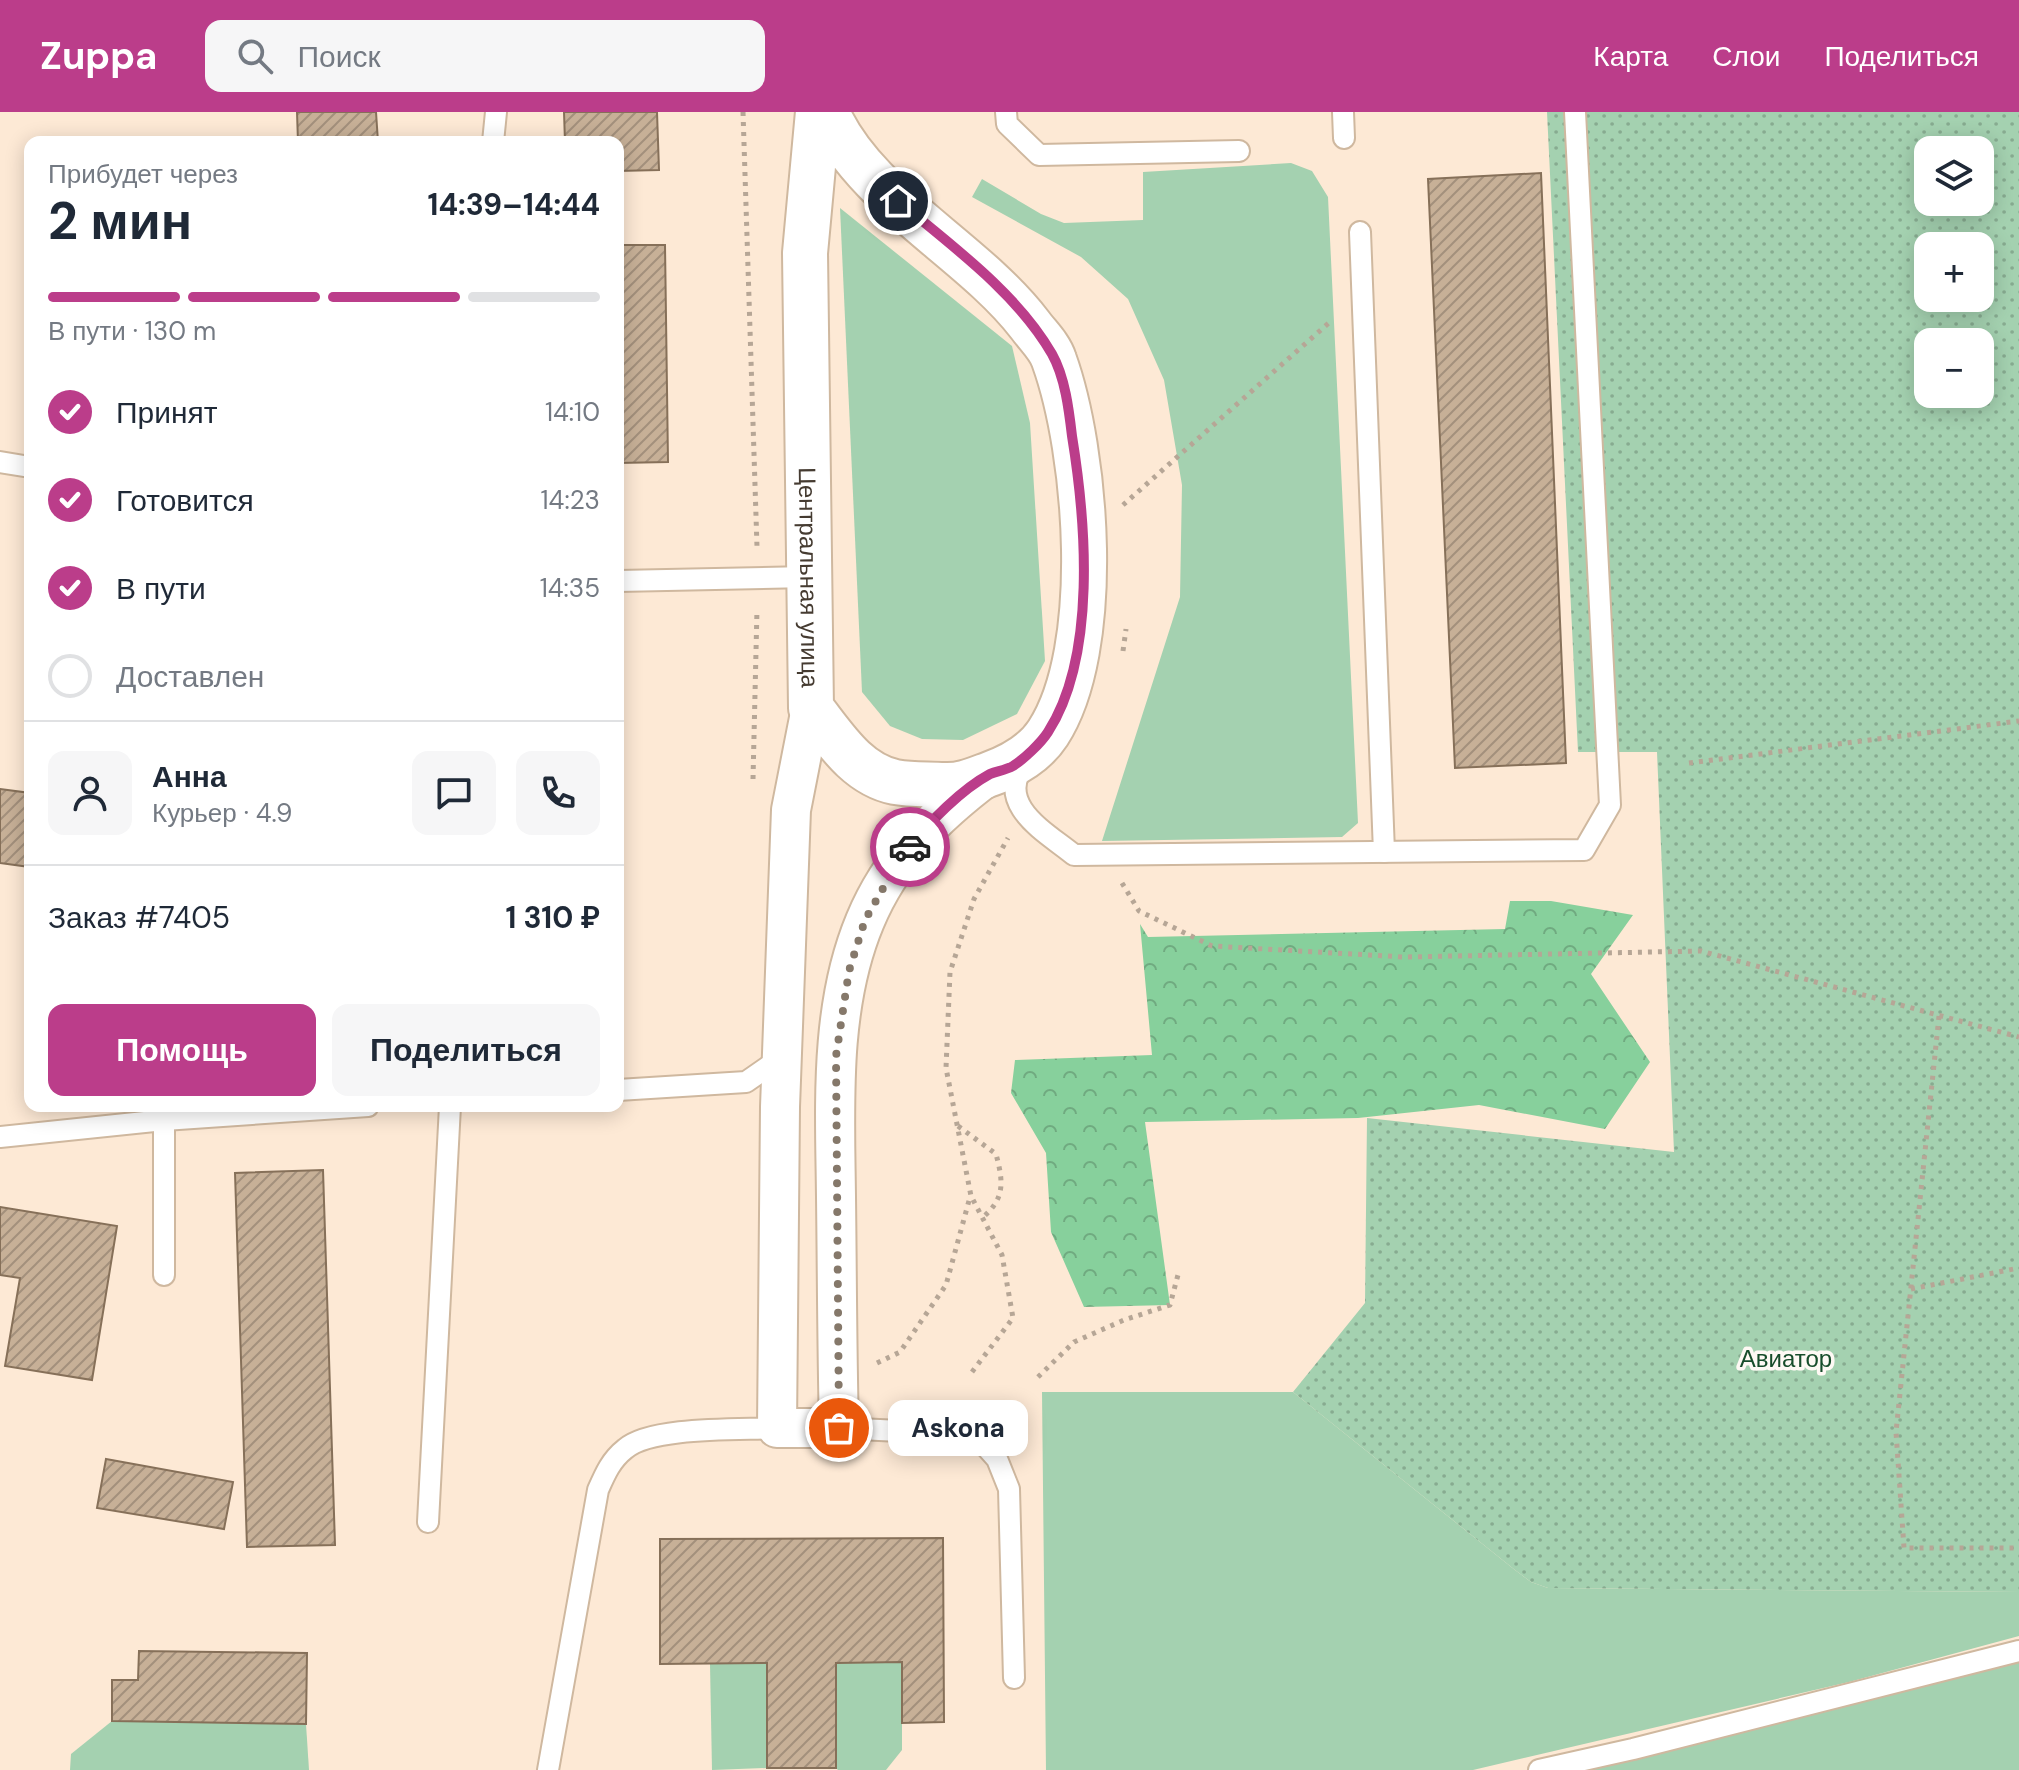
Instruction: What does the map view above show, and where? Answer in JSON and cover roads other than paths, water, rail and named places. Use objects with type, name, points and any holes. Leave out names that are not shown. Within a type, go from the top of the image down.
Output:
[{"type":"main road","name":"Центральная улица","points":[[818,112],[805,253],[811,708],[854,762],[894,782],[958,786],[1014,765],[1047,735],[1068,693],[1079,642],[1084,560],[1079,483],[1068,404],[1053,355],[1012,301],[866,171],[836,133],[827,112]]},
{"type":"street","points":[[811,708],[791,810],[782,1057],[777,1428],[839,1428],[836,1056],[849,971],[865,920],[894,869],[922,830],[989,775]]},
{"type":"lane","points":[[494,136],[496,112]]},
{"type":"lane","points":[[1006,112],[1007,124],[1039,155],[1239,151]]},
{"type":"lane","points":[[1343,112],[1344,138]]},
{"type":"lane","points":[[1047,735],[1020,771],[1014,793],[1022,812],[1074,855],[1584,850],[1610,805],[1575,112]]},
{"type":"lane","points":[[1360,232],[1384,852]]},
{"type":"lane","points":[[0,462],[24,466]]},
{"type":"lane","points":[[624,581],[808,577]]},
{"type":"lane","points":[[624,1090],[746,1082],[782,1057]]},
{"type":"lane","points":[[0,1137],[281,1112]]},
{"type":"lane","points":[[428,1522],[450,1112]]},
{"type":"lane","points":[[164,1120],[164,1275]]},
{"type":"lane","points":[[548,1770],[598,1490],[608,1467],[627,1446],[657,1434],[777,1428]]},
{"type":"lane","points":[[839,1428],[960,1434],[981,1441],[997,1459],[1009,1489],[1014,1678]]},
{"type":"lane","points":[[1539,1770],[2019,1651]]},
{"type":"place","name":"Askona","points":[[839,1428]]},
{"type":"park label","name":"Авиатор","points":[[1786,1358]]}]
